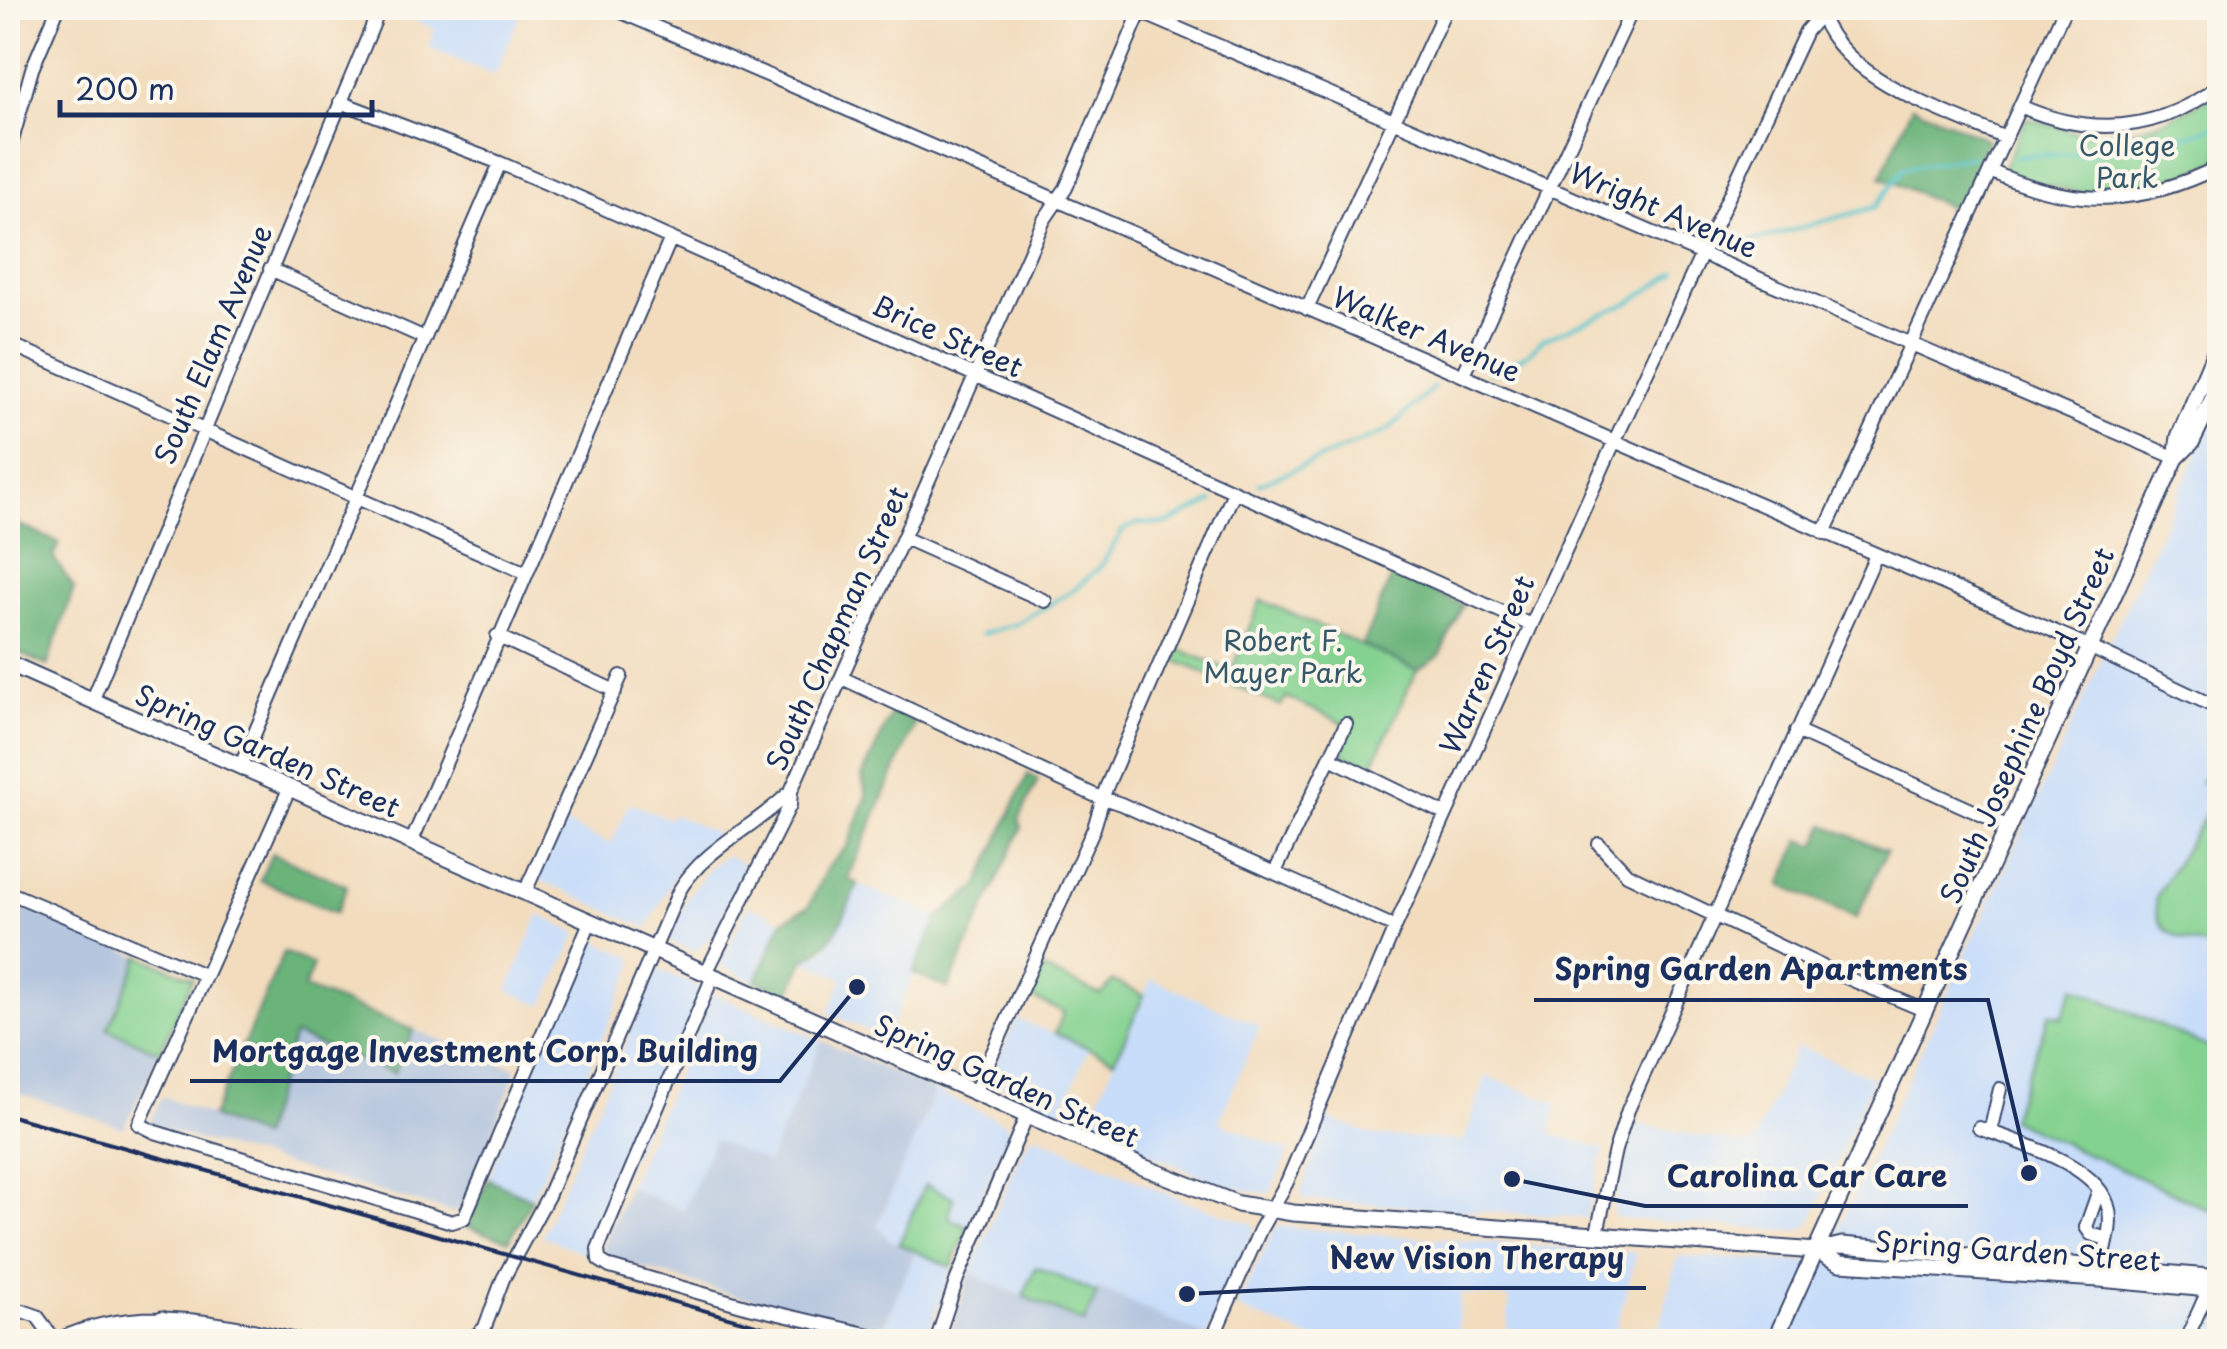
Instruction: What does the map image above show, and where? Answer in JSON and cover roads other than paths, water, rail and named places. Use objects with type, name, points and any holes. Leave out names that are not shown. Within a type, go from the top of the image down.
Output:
[{"type":"main road","name":"South Josephine Boyd Street","points":[[1774,1342],[2176,458],[2179,437],[2220,340]]},
{"type":"main road","name":"South Josephine Boyd Street","points":[[2176,458],[2191,442],[2220,384]]},
{"type":"main road","name":"Spring Garden Street","points":[[8,663],[1210,1195],[1271,1211],[1817,1251],[1840,1264],[2216,1280]]},
{"type":"main road","points":[[122,1342],[124,1334],[148,1330],[162,1319]]},
{"type":"main road","points":[[57,1342],[109,1324],[162,1319],[203,1322],[298,1342]]},
{"type":"street","points":[[8,155],[32,68],[58,8]]},
{"type":"street","name":"South Elam Avenue","points":[[93,699],[380,8]]},
{"type":"street","name":"Walker Avenue","points":[[612,8],[632,12],[1058,202],[1615,440],[2088,647],[2220,710]]},
{"type":"street","points":[[1307,309],[1446,8]]},
{"type":"street","points":[[1463,375],[1633,8]]},
{"type":"street","points":[[1824,533],[2066,8]]},
{"type":"street","name":"Wright Avenue","points":[[1138,9],[2176,458]]},
{"type":"street","name":"South Chapman Street","points":[[477,1338],[503,1279],[548,1196],[679,891],[697,865],[760,820],[792,791],[1044,220],[1058,202],[1138,9]]},
{"type":"street","points":[[1820,10],[1834,41],[1871,75],[2006,138]]},
{"type":"street","name":"Warren Street","points":[[1211,1342],[1287,1182],[1395,926],[1615,440],[1806,31],[1820,10]]},
{"type":"street","points":[[2020,106],[2064,123],[2122,125],[2189,105],[2220,85]]},
{"type":"street","name":"Brice Street","points":[[340,102],[500,163],[978,374],[1531,626]]},
{"type":"street","points":[[240,764],[500,163]]},
{"type":"street","points":[[1990,171],[2044,192],[2104,199],[2154,192],[2220,166]]},
{"type":"street","points":[[411,843],[670,238]]},
{"type":"street","points":[[270,270],[425,338]]},
{"type":"street","points":[[8,343],[526,573]]},
{"type":"street","points":[[975,1092],[1234,492]]},
{"type":"street","points":[[904,538],[1045,600]]},
{"type":"street","points":[[1597,1233],[1628,1110],[1876,555]]},
{"type":"street","points":[[497,636],[615,691]]},
{"type":"street","points":[[525,892],[622,676]]},
{"type":"street","points":[[842,678],[1395,926]]},
{"type":"street","points":[[1275,872],[1346,724]]},
{"type":"street","points":[[1796,731],[2008,827]]},
{"type":"street","points":[[1330,758],[1445,814]]},
{"type":"street","points":[[290,786],[139,1124],[452,1222],[464,1218],[590,922]]},
{"type":"street","points":[[792,791],[790,806],[710,974],[598,1249],[599,1260],[610,1267],[704,1296],[900,1342]]},
{"type":"street","points":[[1599,844],[1628,874],[1926,1011]]},
{"type":"street","points":[[8,892],[204,975]]},
{"type":"street","points":[[2000,1088],[1985,1130],[2060,1159],[2099,1190],[2108,1205],[2101,1273]]},
{"type":"street","points":[[936,1342],[957,1279],[1028,1115]]},
{"type":"street","points":[[2099,1190],[2086,1226],[2091,1234],[2107,1239]]},
{"type":"street","points":[[2184,1342],[2216,1280]]},
{"type":"street","points":[[8,1306],[36,1316],[57,1342]]},
{"type":"waterway","points":[[2017,156],[2120,149],[2171,140],[2220,125]]},
{"type":"waterway","points":[[1729,248],[1875,207],[1904,168],[1973,156]]},
{"type":"waterway","points":[[1490,373],[1529,353],[1542,340],[1631,302],[1676,272]]},
{"type":"waterway","points":[[1259,484],[1387,431],[1434,387]]},
{"type":"waterway","points":[[982,634],[1016,624],[1074,590],[1101,566],[1123,530],[1139,523],[1166,524],[1213,501]]},
{"type":"railway","points":[[8,1115],[817,1342]]},
{"type":"place","name":"Mortgage Investment Corp. Building","points":[[857,987]]},
{"type":"place","name":"Spring Garden Apartments","points":[[2029,1173]]},
{"type":"place","name":"Carolina Car Care","points":[[1512,1179]]},
{"type":"place","name":"New Vision Therapy","points":[[1187,1294]]},
{"type":"park label","name":"College Park","points":[[2127,160]]},
{"type":"park label","name":"Robert F. Mayer Park","points":[[1283,655]]}]
